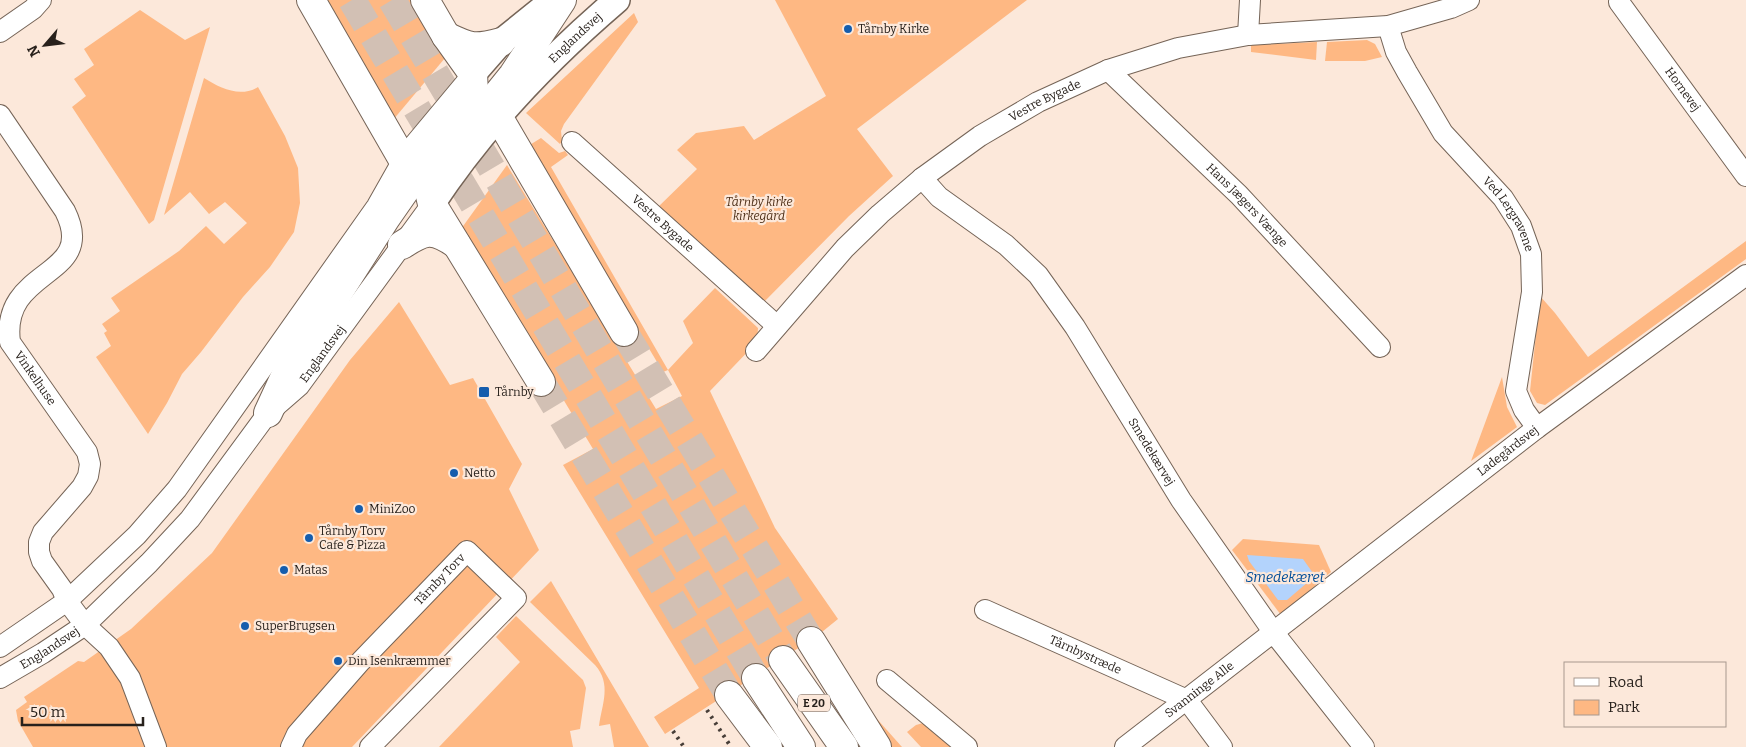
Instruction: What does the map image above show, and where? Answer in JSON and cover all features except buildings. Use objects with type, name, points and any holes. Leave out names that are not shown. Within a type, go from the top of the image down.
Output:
[{"type":"highway","points":[[311,0],[426,170],[432,204],[541,382]]},
{"type":"highway","points":[[425,0],[446,36],[473,74],[474,110],[624,332]]},
{"type":"highway","points":[[268,413],[285,376],[386,218],[474,110],[513,75],[562,0]]},
{"type":"highway","points":[[446,36],[467,47],[480,47],[500,42]]},
{"type":"highway","points":[[402,245],[420,233],[445,236],[456,244]]},
{"type":"highway","points":[[811,640],[877,747]]},
{"type":"highway","name":"E 20","points":[[784,660],[844,747]]},
{"type":"highway","name":"E 20","points":[[756,678],[801,747]]},
{"type":"highway","points":[[729,695],[768,747]]},
{"type":"main road","points":[[473,74],[500,42],[553,0]]},
{"type":"main road","name":"Englandsvej","points":[[474,110],[545,68],[611,2]]},
{"type":"street","points":[[0,32],[33,9],[41,0]]},
{"type":"street","points":[[1248,35],[1250,0]]},
{"type":"street","name":"Vestre Bygade","points":[[756,351],[845,248],[880,214],[922,178],[980,136],[1038,102],[1108,70],[1178,48],[1248,35],[1388,26],[1451,8],[1469,0]]},
{"type":"street","name":"Hornevej","points":[[1619,2],[1746,176]]},
{"type":"street","name":"Ved Lergravene","points":[[1388,26],[1396,52],[1443,133],[1503,198],[1521,226],[1531,254],[1532,292],[1516,391],[1524,410],[1537,428]]},
{"type":"street","name":"Hans Jægers Vænge","points":[[1108,70],[1239,195],[1380,347]]},
{"type":"street","name":"Vinkelhuse","points":[[0,116],[65,211],[70,221],[72,232],[70,243],[65,253],[21,285],[8,301],[4,311],[4,322],[10,342],[86,452],[90,464],[88,476],[82,487],[43,532],[39,542],[39,552],[42,561],[62,589],[67,601]]},
{"type":"street","name":"Vestre Bygade","points":[[572,142],[777,326]]},
{"type":"street","points":[[0,647],[67,601],[137,535],[177,489],[377,206],[426,170]]},
{"type":"street","name":"Smedekærvej","points":[[922,178],[939,197],[1006,245],[1038,275],[1075,327],[1180,500],[1274,633],[1364,747]]},
{"type":"street","name":"Englandsvej","points":[[0,678],[43,653],[85,625],[150,563],[190,519],[268,413],[299,386],[432,204]]},
{"type":"street","name":"Ladegårdsvej","points":[[1274,633],[1537,428],[1746,275]]},
{"type":"street","name":"Tårnby Torv","points":[[292,747],[297,734],[350,674],[467,551],[516,598],[370,747]]},
{"type":"street","points":[[67,601],[85,625],[109,648],[130,678],[156,747]]},
{"type":"street","name":"Tårnbystræde","points":[[985,610],[1187,700]]},
{"type":"street","name":"Svanninge Alle","points":[[1125,747],[1274,633]]},
{"type":"street","points":[[886,680],[967,747]]},
{"type":"street","points":[[1187,700],[1222,747]]},
{"type":"green space","points":[[323,0],[411,0],[445,58],[393,120]]},
{"type":"green space","name":"Tårnby kirke kirkegård","points":[[775,0],[1027,0],[857,129],[893,176],[849,216],[762,304],[656,209],[697,169],[677,150],[696,133],[744,126],[754,140],[826,96]]},
{"type":"green space","points":[[140,10],[185,40],[210,27],[154,220],[149,224],[72,107],[86,96],[74,79],[94,65],[84,49]]},
{"type":"green space","points":[[634,13],[638,22],[564,124],[561,131],[562,141],[560,144],[526,113]]},
{"type":"green space","points":[[1367,40],[1375,44],[1382,57],[1365,61],[1325,61],[1327,42]]},
{"type":"green space","points":[[1317,42],[1316,60],[1251,52],[1251,45]]},
{"type":"green space","points":[[204,78],[223,88],[237,92],[244,92],[258,87],[285,136],[298,168],[300,203],[294,232],[270,267],[243,297],[182,374],[148,434],[96,357],[111,346],[104,333],[107,331],[102,324],[120,311],[111,298],[179,251],[206,226],[224,244],[247,223],[225,202],[209,214],[190,192],[164,215]]},
{"type":"green space","points":[[541,138],[559,153],[565,151],[568,155],[551,167],[668,370],[663,372],[528,146]]},
{"type":"green space","points":[[507,165],[656,409],[682,396],[668,370],[693,343],[683,321],[715,288],[758,328],[757,342],[710,391],[775,528],[838,619],[817,636],[665,734],[654,717],[699,688],[563,465],[593,449],[461,229]]},
{"type":"green space","points":[[1746,241],[1746,259],[1545,405],[1537,403],[1530,391],[1540,296],[1588,357]]},
{"type":"green space","points":[[399,302],[450,385],[473,378],[522,464],[509,489],[539,550],[352,747],[33,747],[18,721],[16,710],[27,702],[24,697],[78,661],[84,662],[131,629],[212,553],[350,360]]},
{"type":"green space","points":[[1502,377],[1507,407],[1517,427],[1471,461]]},
{"type":"green space","points":[[1243,539],[1319,545],[1331,572],[1281,615],[1232,550]]},
{"type":"green space","points":[[551,581],[649,747],[614,747],[610,724],[599,726],[605,687],[600,672],[530,602]]},
{"type":"green space","points":[[516,616],[583,680],[586,688],[580,729],[570,731],[573,747],[439,747],[520,662],[496,637]]},
{"type":"green space","points":[[869,710],[902,747],[892,747]]},
{"type":"green space","points":[[923,723],[953,747],[921,747],[907,732],[916,725]]},
{"type":"water","name":"Smedekæret","points":[[1247,555],[1303,559],[1315,576],[1287,600],[1278,600],[1249,561]]},
{"type":"tunnel","points":[[352,0],[756,678]]},
{"type":"tunnel","points":[[392,0],[783,660]]},
{"type":"tunnel","points":[[624,332],[811,641]]},
{"type":"tunnel","points":[[541,382],[729,695]]},
{"type":"railway","points":[[707,710],[731,747]]},
{"type":"railway","points":[[673,731],[684,747]]},
{"type":"place","name":"Tårnby Kirke","points":[[848,29]]},
{"type":"place","name":"Tårnby","points":[[484,392]]},
{"type":"place","name":"Netto","points":[[454,473]]},
{"type":"place","name":"MiniZoo","points":[[359,509]]},
{"type":"place","name":"Tårnby Torv Cafe & Pizza","points":[[309,538]]},
{"type":"place","name":"Matas","points":[[284,570]]},
{"type":"place","name":"SuperBrugsen","points":[[245,626]]},
{"type":"place","name":"Din Isenkræmmer","points":[[338,661]]}]
